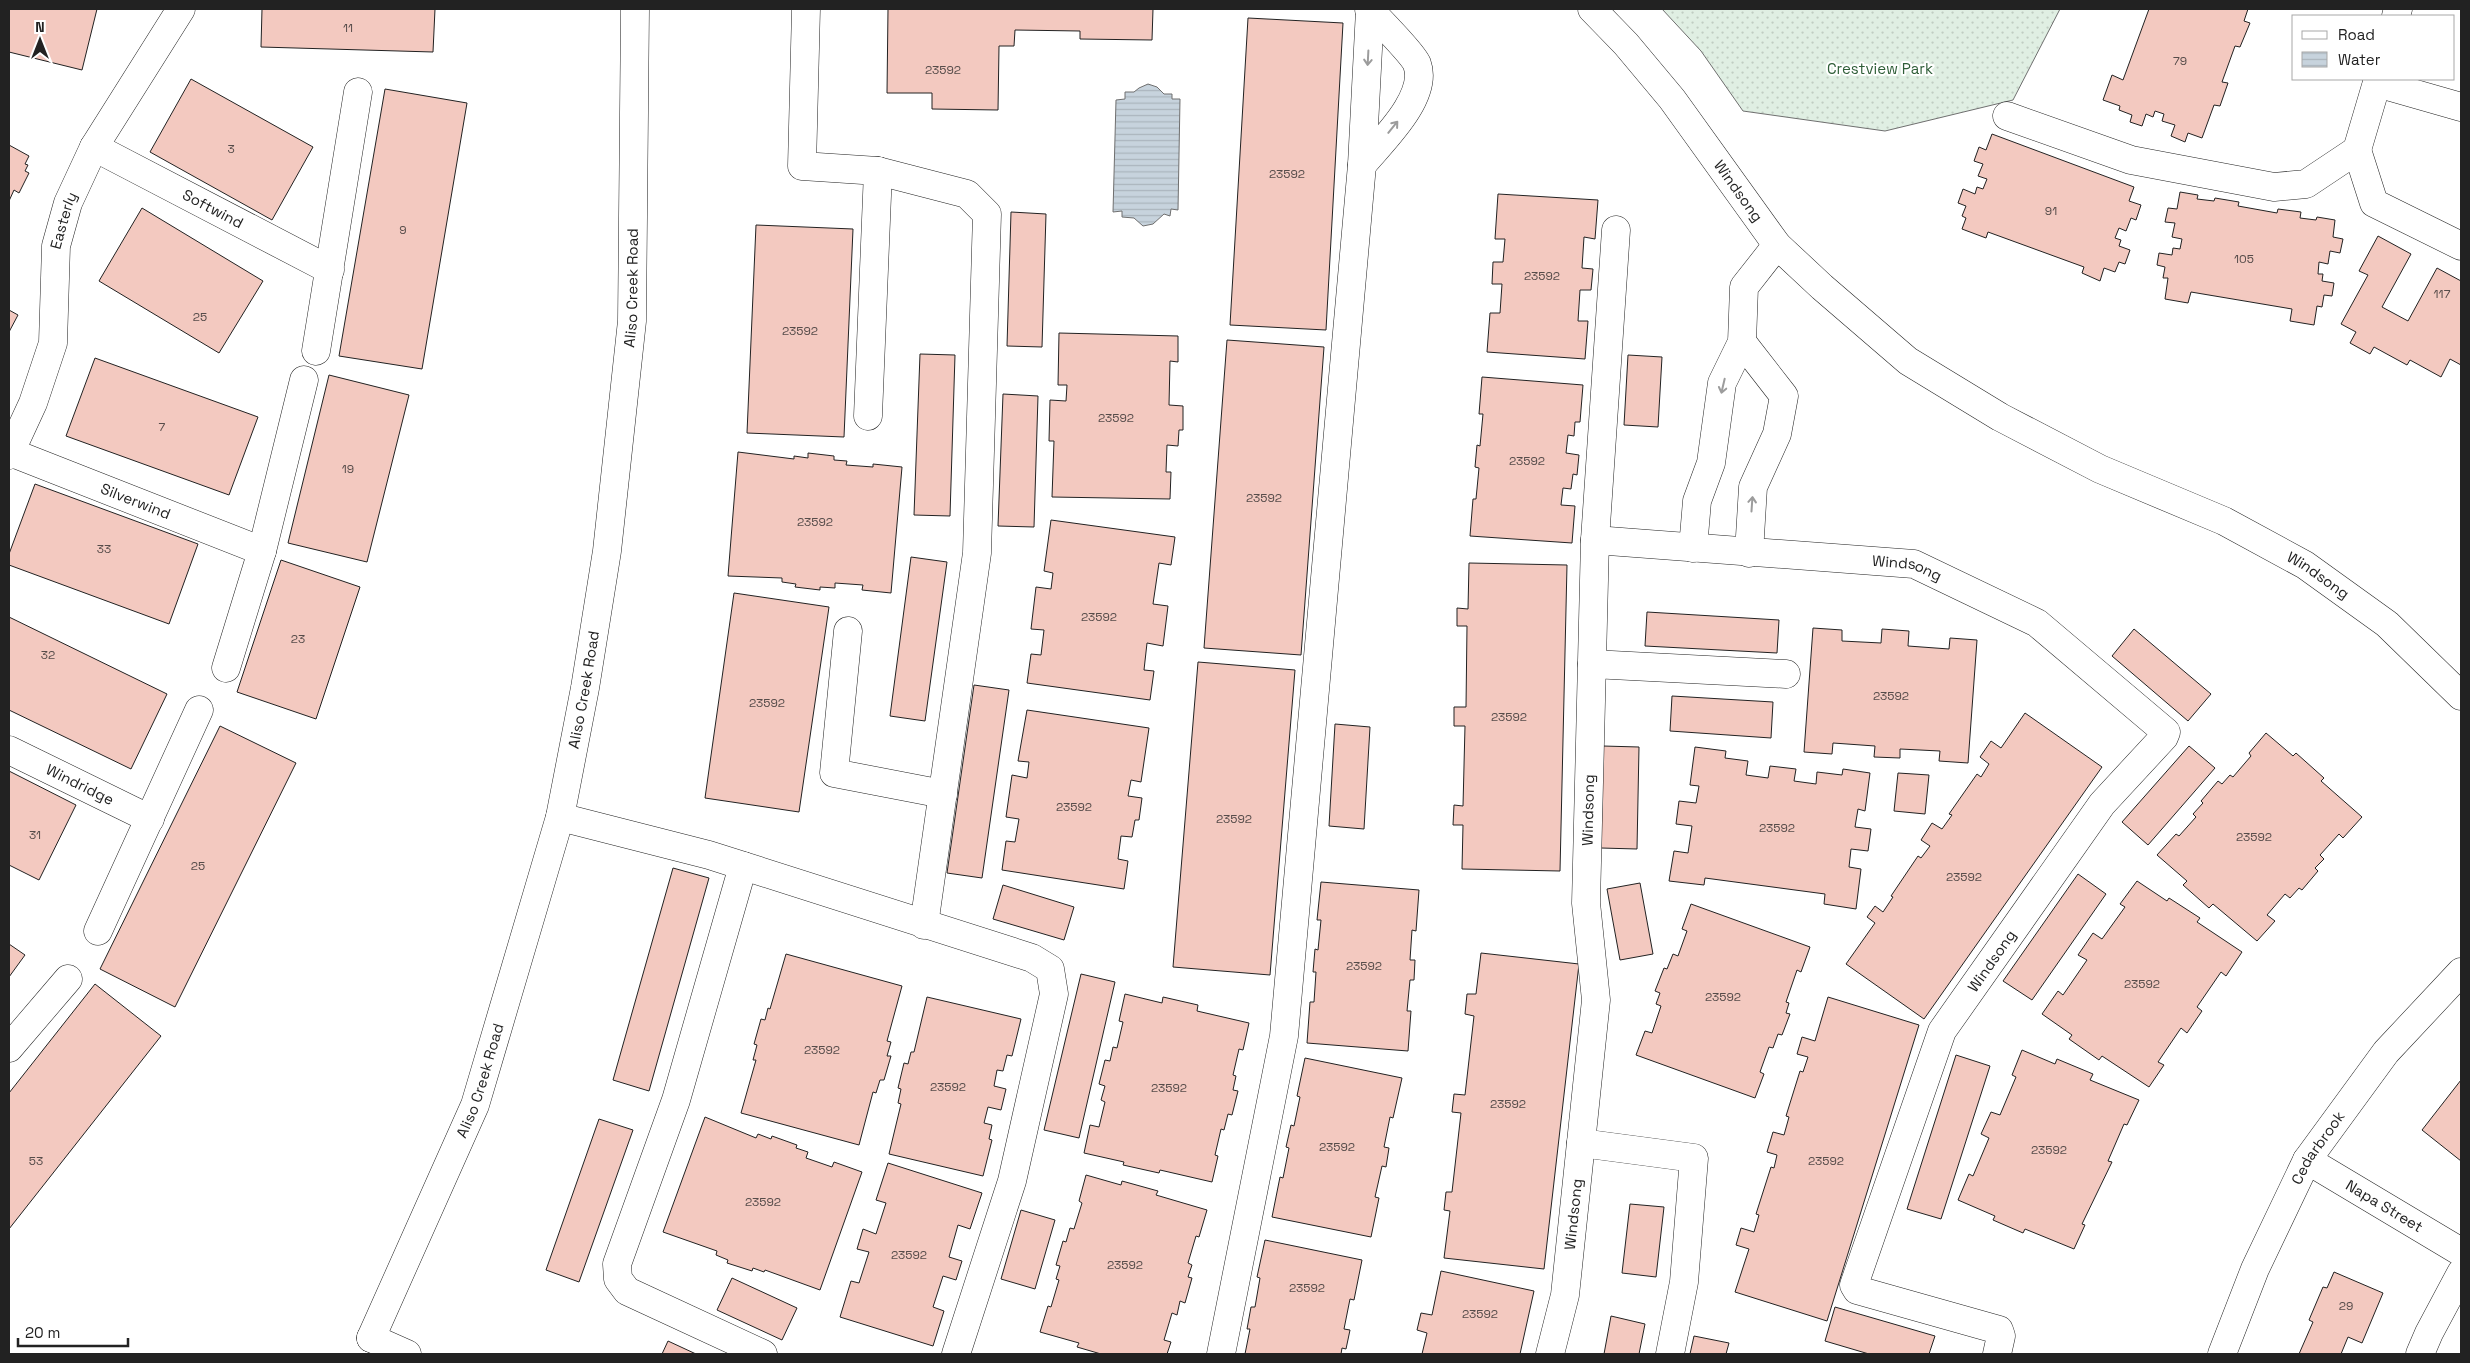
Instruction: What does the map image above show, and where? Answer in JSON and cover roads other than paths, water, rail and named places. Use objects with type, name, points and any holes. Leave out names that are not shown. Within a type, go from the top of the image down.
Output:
[{"type":"main road","name":"Easterly","points":[[10,453],[33,404],[53,343],[56,246],[68,203],[94,147],[181,9]]},
{"type":"main road","name":"Aliso Creek Road","points":[[407,1354],[371,1338],[475,1105],[560,817],[586,688],[607,551],[632,321],[635,9]]},
{"type":"main road","points":[[806,9],[802,166],[878,171],[967,194],[987,214],[977,553],[924,925]]},
{"type":"main road","points":[[1221,1354],[1284,1036],[1362,165],[1369,9]]},
{"type":"main road","points":[[1362,165],[1413,101],[1420,82],[1416,63],[1369,9]]},
{"type":"main road","name":"Windsong","points":[[1592,9],[1626,44],[1672,99],[1777,245],[1908,362],[2000,418],[2100,469],[2224,521],[2305,565],[2387,624],[2461,696]]},
{"type":"main road","points":[[2461,107],[2378,81],[2357,150],[2374,203],[2461,246]]},
{"type":"main road","points":[[316,350],[358,92]]},
{"type":"main road","points":[[2007,116],[2131,160],[2274,187],[2306,184],[2357,150]]},
{"type":"main road","name":"Softwind","points":[[94,147],[330,270]]},
{"type":"main road","points":[[868,416],[878,171]]},
{"type":"main road","points":[[1594,540],[1616,230]]},
{"type":"main road","points":[[1693,548],[1698,501],[1711,462],[1722,383],[1742,342],[1744,287],[1777,245]]},
{"type":"main road","points":[[1742,342],[1784,396],[1777,434],[1754,488],[1749,553]]},
{"type":"main road","points":[[226,668],[262,551],[304,380]]},
{"type":"main road","name":"Silverwind","points":[[10,453],[262,551]]},
{"type":"main road","name":"Windsong","points":[[1550,1354],[1564,1295],[1596,1000],[1586,903],[1594,540],[1914,564],[2037,623],[2166,732],[2164,737],[2102,804],[1942,1031],[1854,1285],[1857,1290],[1999,1330],[1997,1354]]},
{"type":"main road","points":[[848,631],[834,773],[943,794]]},
{"type":"main road","points":[[1592,664],[1786,674]]},
{"type":"main road","points":[[98,931],[199,710]]},
{"type":"main road","name":"Windridge","points":[[9,750],[150,819]]},
{"type":"main road","points":[[560,817],[709,855],[1032,958],[1050,969],[1054,994],[1012,1181],[956,1354]]},
{"type":"main road","points":[[743,866],[676,1100],[617,1264],[618,1279],[627,1291],[763,1354]]},
{"type":"main road","name":"Cedarbrook","points":[[2222,1354],[2255,1269],[2307,1160],[2386,1052],[2461,972]]},
{"type":"main road","points":[[9,1048],[68,979]]},
{"type":"main road","points":[[1581,1143],[1694,1158],[1684,1282],[1670,1354]]},
{"type":"main road","name":"Napa Street","points":[[2307,1160],[2461,1252]]},
{"type":"main road","points":[[2420,1354],[2461,1273]]},
{"type":"water","points":[[1148,84],[1157,87],[1164,94],[1172,94],[1172,99],[1180,99],[1178,210],[1171,209],[1170,216],[1164,214],[1153,224],[1143,226],[1134,218],[1122,217],[1122,211],[1113,212],[1116,100],[1125,99],[1125,92],[1134,92]]},
{"type":"park label","name":"Crestview Park","points":[[1880,69]]}]
